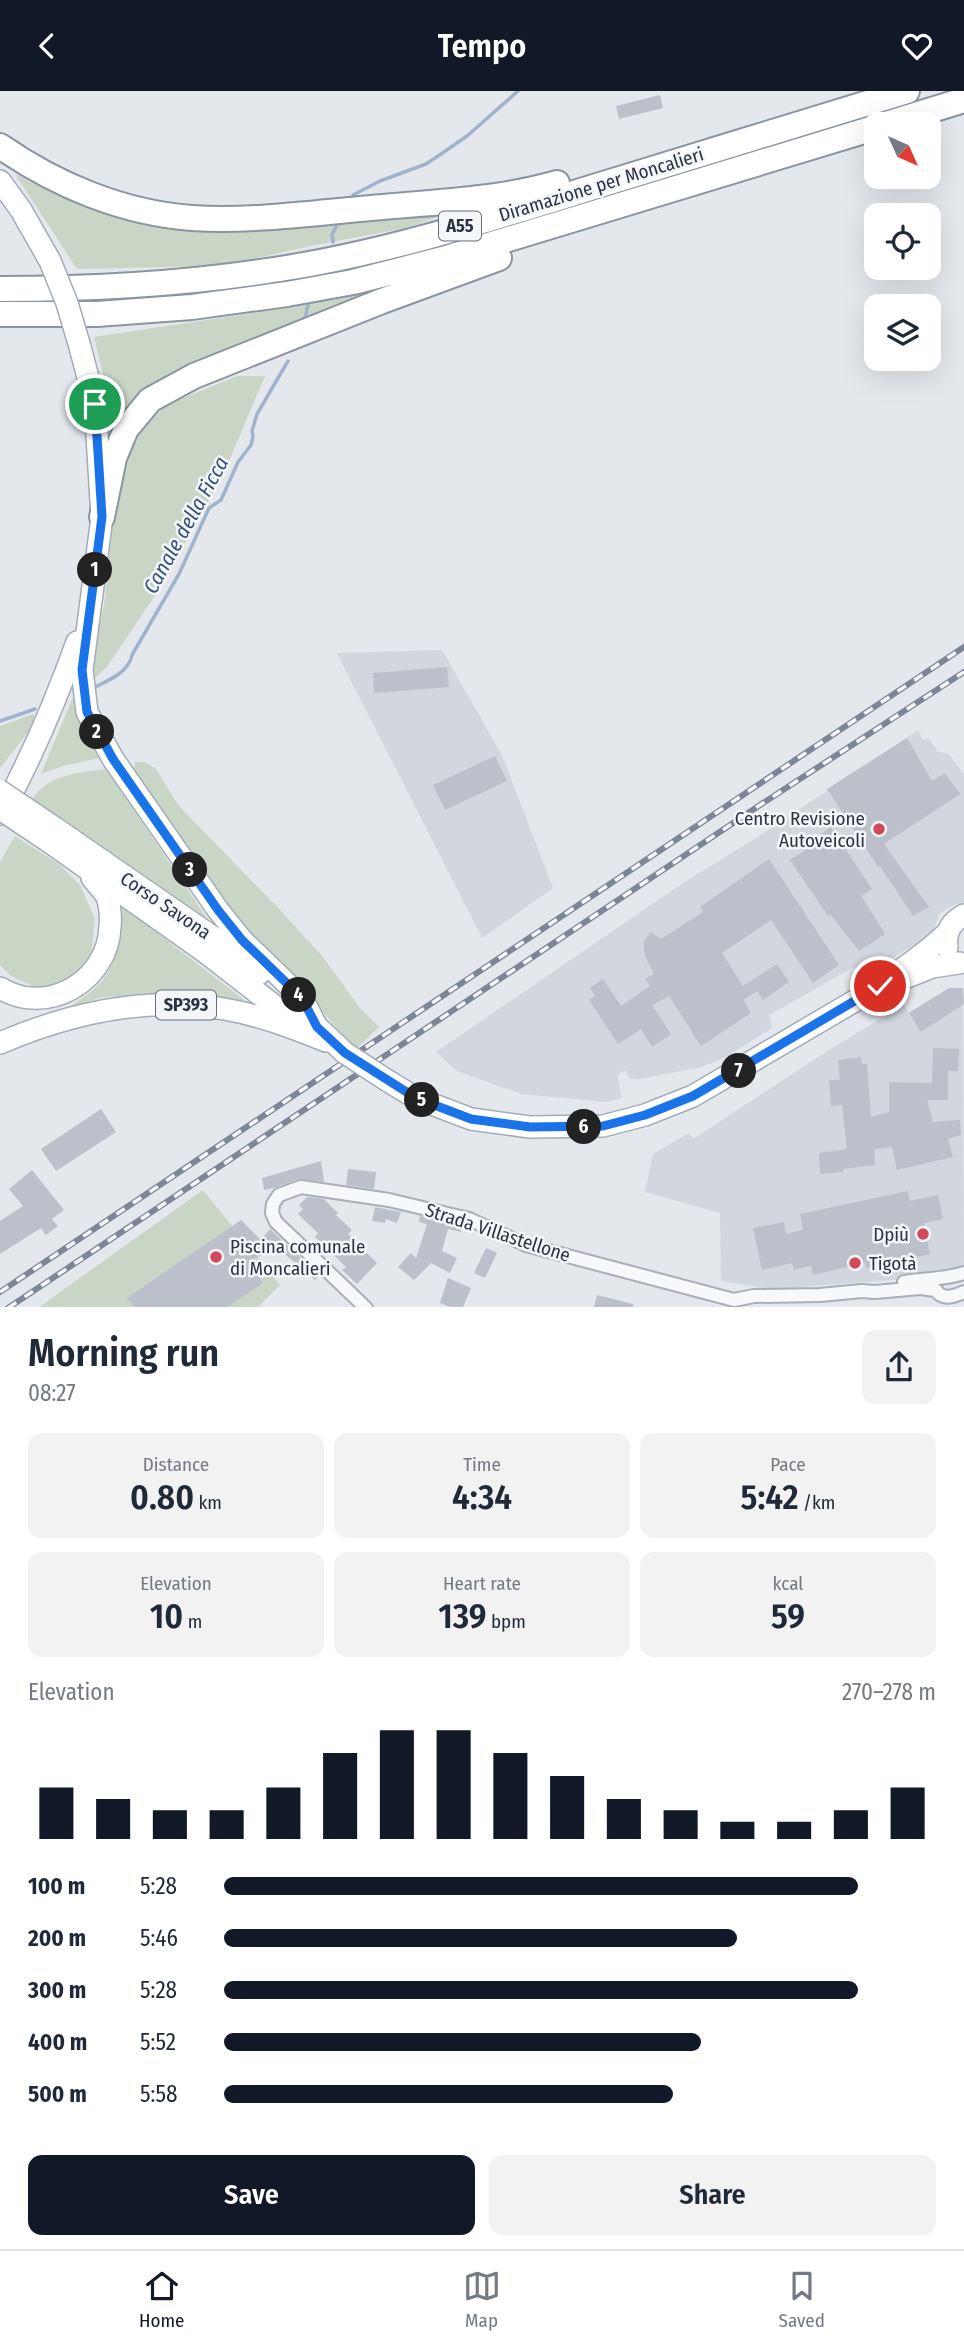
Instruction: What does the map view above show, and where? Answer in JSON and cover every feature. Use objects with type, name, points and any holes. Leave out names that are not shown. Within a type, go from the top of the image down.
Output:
[{"type":"highway","name":"Diramazione per Moncalieri","points":[[0,289],[90,289],[188,281],[293,267],[344,257],[433,234],[907,91]]},
{"type":"highway","points":[[925,112],[964,100]]},
{"type":"highway","name":"Diramazione per Moncalieri","points":[[0,314],[97,314],[192,307],[353,282],[443,259],[864,131]]},
{"type":"highway","points":[[0,146],[36,169],[93,195],[160,213],[225,219],[414,204],[488,195],[685,159]]},
{"type":"highway","points":[[102,517],[114,458],[126,429],[150,400],[194,376],[499,258],[593,214]]},
{"type":"main road","points":[[0,181],[21,210],[50,261],[67,303],[95,404],[102,517],[82,670],[87,712],[96,732],[218,910],[242,940],[302,998],[314,1031]]},
{"type":"main road","points":[[0,816],[47,723],[90,604]]},
{"type":"main road","name":"Corso Savona","points":[[0,791],[52,835],[79,863],[388,1081],[416,1098],[471,1119],[530,1127],[603,1126],[645,1115],[693,1096],[880,986],[933,948],[956,919],[964,915]]},
{"type":"main road","name":"Corso Savona","points":[[0,809],[52,835],[217,940],[262,976],[314,1031]]},
{"type":"main road","points":[[0,988],[29,999],[44,999],[61,995],[92,974],[110,937],[111,917],[106,896],[79,863]]},
{"type":"main road","points":[[947,933],[947,947],[953,958],[961,964]]},
{"type":"main road","name":"Corso Savona","points":[[880,986],[932,967],[961,964]]},
{"type":"main road","name":"SP393","points":[[0,1043],[71,1018],[122,1007],[183,1004],[224,1009],[314,1031]]},
{"type":"street","name":"Strada Villastellone","points":[[366,1307],[276,1222],[272,1213],[273,1204],[279,1195],[301,1187],[311,1188],[389,1199],[445,1212],[469,1219],[526,1245],[732,1304]]},
{"type":"street","points":[[935,1307],[964,1273]]},
{"type":"street","points":[[732,1304],[754,1296],[862,1291],[924,1278],[947,1291]]},
{"type":"shaded area","points":[[442,650],[502,755],[553,888],[482,938],[337,653]]},
{"type":"shaded area","points":[[918,730],[923,740],[929,739],[938,752],[948,753],[964,774],[964,903],[951,906],[939,914],[933,933],[862,977],[854,967],[769,1015],[772,1028],[724,1058],[702,1067],[639,1079],[629,1078],[625,1070],[617,1075],[622,1098],[606,1102],[521,1094],[457,1071],[436,1052],[683,883],[764,833]]},
{"type":"shaded area","points":[[949,988],[963,988],[964,1268],[918,1278],[774,1289],[721,1281],[720,1213],[645,1192],[653,1154],[689,1133],[693,1139],[832,1048],[904,1005],[909,1013]]},
{"type":"green space","points":[[15,174],[61,197],[119,216],[221,232],[456,211],[406,228],[221,266],[77,269]]},
{"type":"green space","points":[[404,286],[175,377],[112,437],[105,383],[94,337],[293,307]]},
{"type":"green space","points":[[237,376],[265,376],[224,473],[156,594],[106,668],[89,683],[104,606],[118,473],[135,431],[169,404]]},
{"type":"green space","points":[[73,697],[81,726],[99,758],[41,774]]},
{"type":"green space","points":[[33,714],[36,722],[0,768],[0,726]]},
{"type":"green space","points":[[135,762],[145,762],[156,769],[178,805],[323,957],[359,1007],[379,1027],[355,1050],[285,967],[249,942],[133,777]]},
{"type":"green space","points":[[106,769],[219,936],[31,802],[44,786],[53,780]]},
{"type":"green space","points":[[15,836],[60,865],[80,885],[95,919],[91,957],[66,980],[40,989],[11,976],[0,965],[0,862]]},
{"type":"green space","points":[[113,899],[252,1006],[199,993],[136,994],[99,998],[66,1009],[90,993],[102,981],[114,959],[118,924]]},
{"type":"green space","points":[[203,1190],[280,1285],[258,1307],[39,1307]]},
{"type":"building","points":[[660,95],[663,108],[619,119],[616,106]]},
{"type":"building","points":[[447,667],[449,687],[374,693],[373,673]]},
{"type":"building","points":[[907,738],[932,781],[945,773],[960,794],[884,844],[929,907],[913,916],[827,789]]},
{"type":"building","points":[[495,756],[507,781],[445,810],[433,785]]},
{"type":"building","points":[[831,827],[872,889],[861,896],[885,934],[859,951],[831,915],[828,916],[790,860]]},
{"type":"building","points":[[769,859],[839,965],[813,983],[771,920],[722,953],[743,986],[777,964],[789,982],[763,1000],[757,991],[743,1000],[751,1013],[701,1046],[669,996],[652,1005],[671,1034],[652,1047],[641,1029],[618,1044],[589,1000],[595,996],[590,988],[603,979],[621,1006],[650,986],[645,979],[654,974],[645,956],[644,941],[651,932],[661,939],[703,912],[700,907]]},
{"type":"building","points":[[949,988],[963,988],[964,1004],[921,1032],[909,1013]]},
{"type":"building","points":[[933,1048],[959,1049],[958,1071],[948,1071],[948,1100],[927,1100],[933,1122],[960,1120],[961,1135],[948,1139],[953,1157],[897,1170],[892,1147],[874,1149],[875,1165],[820,1174],[819,1153],[847,1149],[842,1105],[831,1106],[829,1080],[840,1080],[838,1060],[861,1057],[862,1064],[867,1064],[871,1117],[889,1112],[889,1082],[932,1083]]},
{"type":"building","points":[[101,1109],[116,1132],[56,1171],[41,1149]]},
{"type":"building","points":[[321,1161],[324,1182],[299,1179],[264,1190],[262,1178]]},
{"type":"building","points":[[348,1169],[376,1172],[374,1189],[346,1185]]},
{"type":"building","points":[[32,1170],[64,1210],[52,1219],[58,1226],[46,1235],[41,1228],[0,1254],[0,1221],[23,1206],[9,1189]]},
{"type":"building","points":[[908,1191],[910,1201],[938,1195],[943,1219],[924,1223],[930,1254],[866,1268],[865,1263],[813,1275],[811,1266],[794,1270],[792,1263],[762,1270],[753,1228],[784,1222],[786,1234],[803,1230],[800,1214]]},
{"type":"building","points":[[307,1197],[324,1199],[352,1230],[348,1234],[377,1263],[357,1284],[342,1270],[346,1267],[315,1237],[318,1233],[298,1214],[303,1209],[299,1205]]},
{"type":"building","points":[[375,1207],[401,1212],[397,1223],[386,1219],[385,1223],[372,1221]]},
{"type":"building","points":[[420,1216],[462,1226],[461,1232],[448,1229],[442,1251],[457,1258],[450,1273],[431,1263],[414,1280],[398,1267],[411,1253],[416,1258],[427,1224],[419,1222]]},
{"type":"building","name":"Piscina comunale di Moncalieri","points":[[241,1220],[261,1240],[270,1229],[319,1275],[315,1280],[278,1248],[248,1261],[263,1283],[227,1307],[134,1307],[127,1298]]},
{"type":"building","points":[[486,1248],[497,1253],[485,1278],[474,1273]]},
{"type":"building","points":[[448,1278],[471,1288],[463,1307],[450,1307],[440,1303]]},
{"type":"building","points":[[597,1295],[633,1304],[633,1307],[594,1307]]},
{"type":"waterway","name":"Canale della Ficca","points":[[353,195],[380,181],[426,164],[467,136],[518,91]]},
{"type":"waterway","name":"Canale della Ficca","points":[[333,242],[332,235],[337,224]]},
{"type":"waterway","name":"Canale della Ficca","points":[[305,318],[308,305]]},
{"type":"waterway","name":"Canale della Ficca","points":[[93,688],[117,675],[130,661],[179,574],[209,508],[221,500],[238,462],[251,445],[257,414],[288,361]]},
{"type":"waterway","points":[[0,721],[35,709]]},
{"type":"railway","points":[[0,1292],[964,647]]},
{"type":"railway","points":[[9,1307],[757,807],[964,672]]},
{"type":"place","name":"Centro Revisione Autoveicoli","points":[[879,829]]},
{"type":"place","name":"Dpiù","points":[[923,1234]]},
{"type":"place","name":"Piscina comunale di Moncalieri","points":[[216,1257]]},
{"type":"place","name":"Tigotà","points":[[855,1263]]},
{"type":"route","points":[[95,404],[102,517],[82,670],[87,712],[113,759],[218,910],[242,940],[302,998],[317,1027],[345,1053],[416,1098],[471,1119],[530,1127],[603,1126],[645,1115],[693,1096],[880,986]]}]
